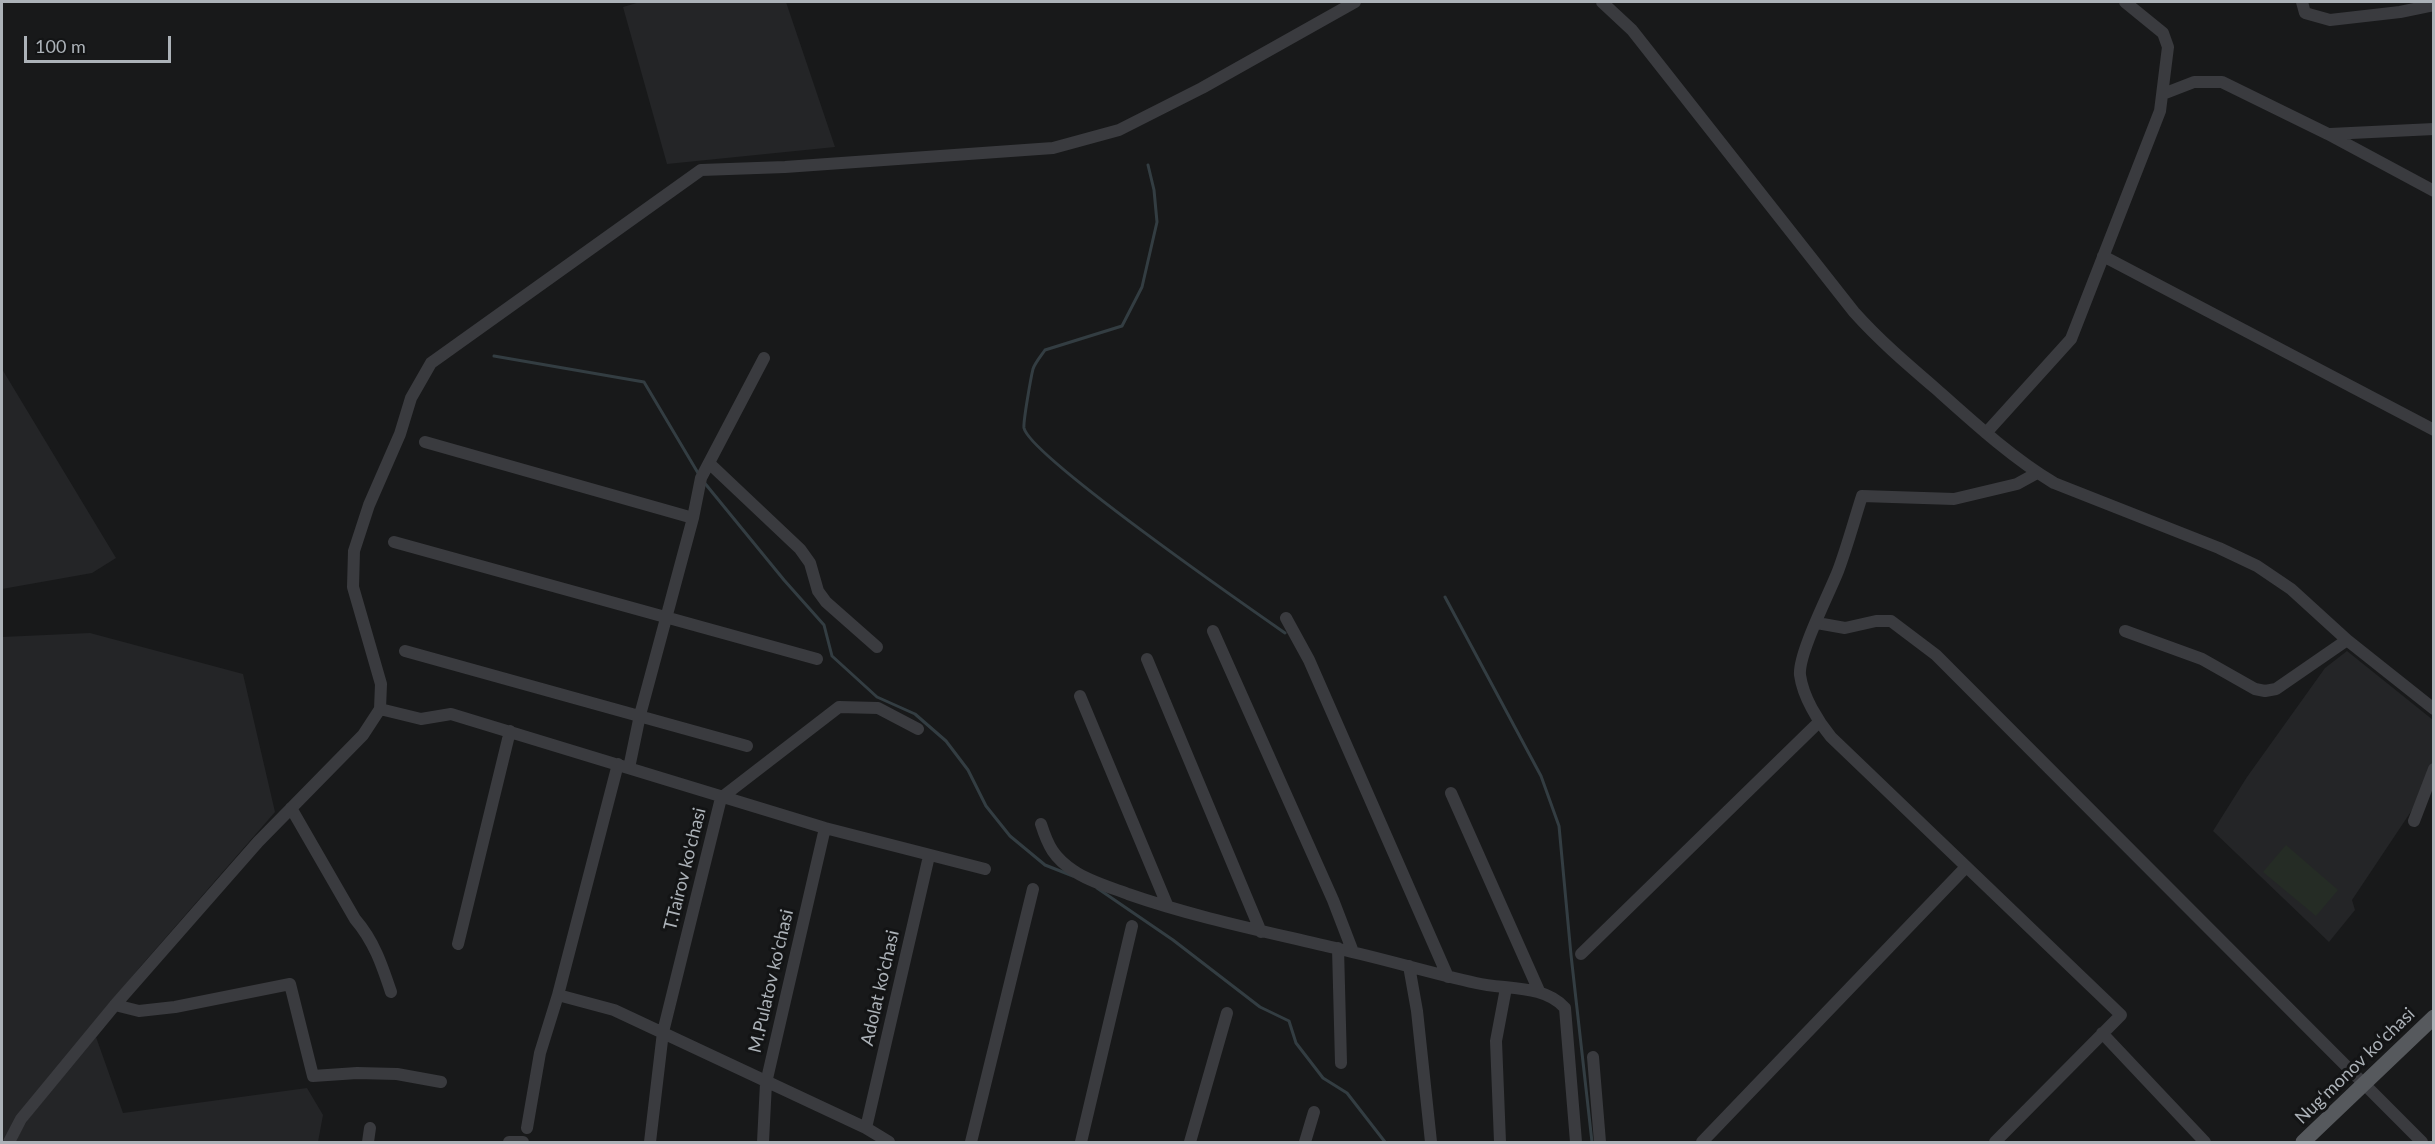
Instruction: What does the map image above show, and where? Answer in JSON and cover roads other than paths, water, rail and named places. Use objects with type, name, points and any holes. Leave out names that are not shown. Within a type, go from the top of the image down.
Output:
[{"type":"main road","name":"Nugʻmonov koʻchasi","points":[[2303,1143],[2433,1017]]},
{"type":"street","points":[[9,1143],[21,1119],[115,1005],[258,842],[363,735],[380,709],[381,684],[353,587],[354,551],[369,505],[400,434],[417,385],[431,363],[701,170],[785,167],[1053,148],[1075,143],[1119,130],[1202,88],[1355,2]]},
{"type":"street","points":[[1602,2],[1632,30],[1859,318],[1986,433],[2037,473],[2072,491],[2219,548],[2257,566],[2291,590],[2347,640],[2433,709]]},
{"type":"street","points":[[1986,433],[2072,339],[2160,111],[2167,68],[2167,40],[2163,33],[2125,2]]},
{"type":"street","points":[[2302,2],[2305,13],[2330,20],[2433,6]]},
{"type":"street","points":[[2163,94],[2194,82],[2222,82],[2328,134],[2433,191]]},
{"type":"street","points":[[2328,134],[2433,129]]},
{"type":"street","points":[[2103,256],[2433,430]]},
{"type":"street","points":[[527,1128],[540,1053],[623,766],[640,715],[693,518],[701,478],[764,358]]},
{"type":"street","points":[[425,442],[693,518]]},
{"type":"street","points":[[709,463],[800,549],[810,563],[818,591],[826,602],[877,647]]},
{"type":"street","points":[[1995,1143],[2121,1015],[1831,737],[1819,722],[1800,675],[1802,659],[1838,570],[1862,496],[1954,499],[2016,484],[2037,473]]},
{"type":"street","points":[[394,542],[817,659]]},
{"type":"street","points":[[1286,618],[1309,660],[1448,977]]},
{"type":"street","points":[[1817,623],[1845,628],[1876,621],[1892,621],[1936,655],[2422,1143]]},
{"type":"street","points":[[1213,631],[1333,900],[1353,952]]},
{"type":"street","points":[[2125,631],[2202,659],[2255,689],[2265,692],[2276,689],[2347,640]]},
{"type":"street","points":[[405,651],[747,746]]},
{"type":"street","points":[[1147,659],[1261,932]]},
{"type":"street","points":[[1080,696],[1168,907]]},
{"type":"street","name":"T.Tairov ko'chasi","points":[[650,1143],[663,1032],[721,798],[839,707],[878,708],[918,729]]},
{"type":"street","points":[[380,709],[421,719],[451,714],[721,798],[929,856],[985,869]]},
{"type":"street","points":[[1581,954],[1819,722]]},
{"type":"street","points":[[458,944],[510,731]]},
{"type":"street","points":[[2414,821],[2433,769]]},
{"type":"street","points":[[1451,793],[1539,991]]},
{"type":"street","points":[[291,808],[355,919],[366,932],[378,953],[392,992]]},
{"type":"street","points":[[1041,824],[1051,851],[1073,871],[1168,907],[1448,977],[1506,988],[1539,991],[1557,998],[1565,1008],[1576,1143]]},
{"type":"street","name":"M.Pulatov ko'chasi","points":[[763,1143],[766,1083],[825,828]]},
{"type":"street","name":"Adolat ko'chasi","points":[[866,1128],[929,856]]},
{"type":"street","points":[[1702,1143],[1966,867]]},
{"type":"street","points":[[971,1143],[1032,889]]},
{"type":"street","points":[[1080,1143],[1132,926]]},
{"type":"street","points":[[1338,948],[1341,1064]]},
{"type":"street","points":[[1409,966],[1417,1011],[1431,1143]]},
{"type":"street","points":[[115,1005],[139,1011],[176,1007],[290,984],[314,1076],[357,1073],[397,1074],[441,1082]]},
{"type":"street","points":[[1500,1143],[1496,1041],[1506,988]]},
{"type":"street","points":[[558,995],[614,1010],[663,1032],[766,1083],[866,1128],[882,1141]]},
{"type":"street","points":[[1190,1143],[1227,1013]]},
{"type":"street","points":[[2102,1034],[2205,1143]]},
{"type":"street","points":[[1593,1057],[1600,1143]]},
{"type":"street","points":[[1305,1143],[1314,1112]]},
{"type":"street","points":[[368,1143],[370,1128]]},
{"type":"street","points":[[509,1142],[523,1143]]},
{"type":"waterway","points":[[1148,165],[1154,190],[1157,222],[1142,287],[1122,326],[1045,350],[1033,369],[1024,428],[1035,444],[1100,499],[1188,565],[1285,633]]},
{"type":"waterway","points":[[494,356],[644,382],[698,473]]},
{"type":"waterway","points":[[703,481],[824,625],[832,656],[877,697],[915,714],[946,741],[968,770],[986,806],[1010,836],[1045,865],[1073,876]]},
{"type":"waterway","points":[[1445,597],[1541,776],[1559,826],[1592,1142]]},
{"type":"waterway","points":[[1097,888],[1173,940],[1260,1007],[1289,1021],[1296,1043],[1323,1078],[1347,1093],[1385,1142]]}]
